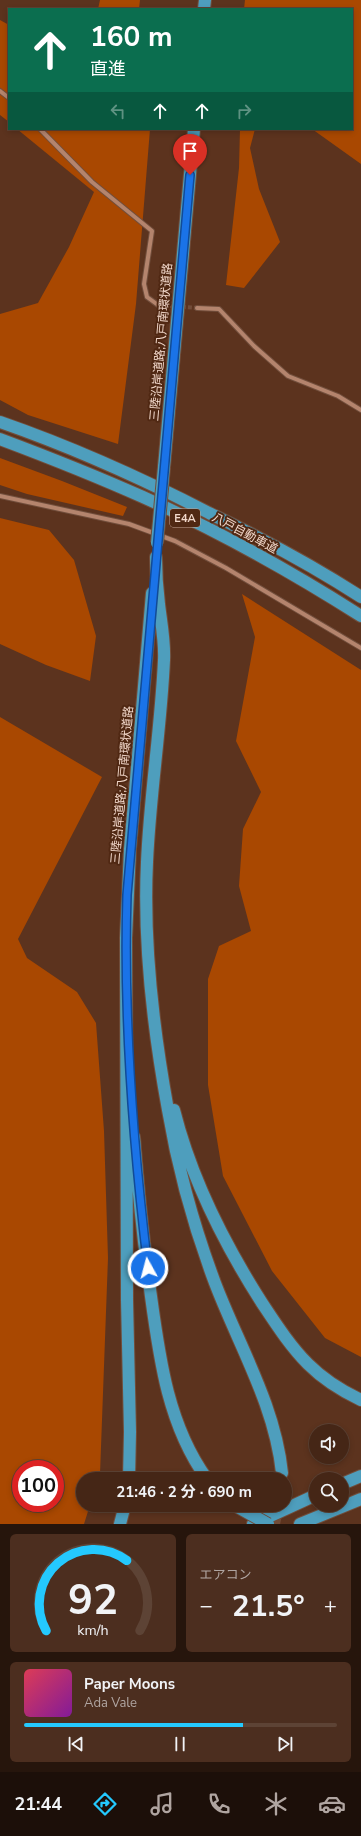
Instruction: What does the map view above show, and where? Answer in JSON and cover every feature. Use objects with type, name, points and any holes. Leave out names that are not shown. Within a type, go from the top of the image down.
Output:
[{"type":"highway","name":"三陸沿岸道路;八戸南環状道路","points":[[127,1016],[127,895],[194,130]]},
{"type":"highway","name":"八戸自動車道","points":[[0,422],[99,460],[152,484],[264,540],[361,597]]},
{"type":"highway","name":"八戸自動車道","points":[[0,439],[86,472],[144,497],[258,555],[361,616]]},
{"type":"highway","name":"三陸沿岸道路;八戸南環状道路","points":[[156,556],[164,658],[150,822],[146,900],[146,940],[156,1029]]},
{"type":"highway","points":[[127,1016],[135,1157],[157,1333],[169,1397],[177,1424],[187,1447],[203,1472]]},
{"type":"highway","points":[[127,1016],[127,1300],[130,1432],[129,1472]]},
{"type":"highway","points":[[156,1029],[175,1113],[188,1153],[202,1191],[234,1258],[272,1319],[308,1364],[345,1392],[361,1400]]},
{"type":"highway","points":[[156,1029],[168,1112],[188,1200],[215,1282],[269,1410],[276,1436],[282,1472]]},
{"type":"highway","points":[[349,1481],[361,1476]]},
{"type":"highway","points":[[253,1524],[309,1498]]},
{"type":"highway","points":[[300,1524],[361,1498]]},
{"type":"highway","points":[[120,1524],[123,1512]]},
{"type":"highway","points":[[247,1512],[268,1524]]},
{"type":"street","points":[[0,91],[8,97]]},
{"type":"street","points":[[41,130],[92,182],[152,231],[144,284],[147,297],[158,305]]},
{"type":"street","points":[[197,308],[219,309],[254,346],[288,376],[338,396],[361,410]]},
{"type":"street","points":[[0,496],[129,524],[175,541],[226,568],[361,648]]},
{"type":"shaded area","points":[[100,0],[140,0],[139,8],[98,8]]},
{"type":"shaded area","points":[[245,0],[361,0],[361,164],[313,130],[353,130],[353,8],[244,8]]},
{"type":"shaded area","points":[[0,20],[8,24],[8,121],[0,115]]},
{"type":"shaded area","points":[[18,130],[150,130],[136,304],[118,444],[28,415],[0,400],[0,314],[38,303],[69,247],[94,192]]},
{"type":"shaded area","points":[[240,130],[255,130],[250,148],[259,189],[280,242],[244,288],[226,285],[239,168]]},
{"type":"shaded area","points":[[0,458],[127,507],[123,516],[27,494],[0,485]]},
{"type":"shaded area","points":[[0,518],[49,530],[74,560],[96,636],[90,681],[46,665],[0,644]]},
{"type":"shaded area","points":[[242,594],[361,670],[361,1357],[325,1338],[272,1271],[223,1176],[208,1085],[208,979],[219,946],[251,931],[239,886],[243,829],[261,792],[236,741],[255,637]]},
{"type":"shaded area","points":[[0,717],[102,777],[18,939],[27,958],[77,992],[96,1023],[104,1131],[108,1258],[100,1472],[76,1472],[76,1512],[88,1512],[84,1524],[0,1524]]},
{"type":"tunnel","points":[[158,305],[197,308]]},
{"type":"tunnel","points":[[274,1524],[277,1512]]},
{"type":"route","points":[[148,1268],[135,1157],[131,1099],[126,976],[127,895],[141,718],[190,175]]}]
